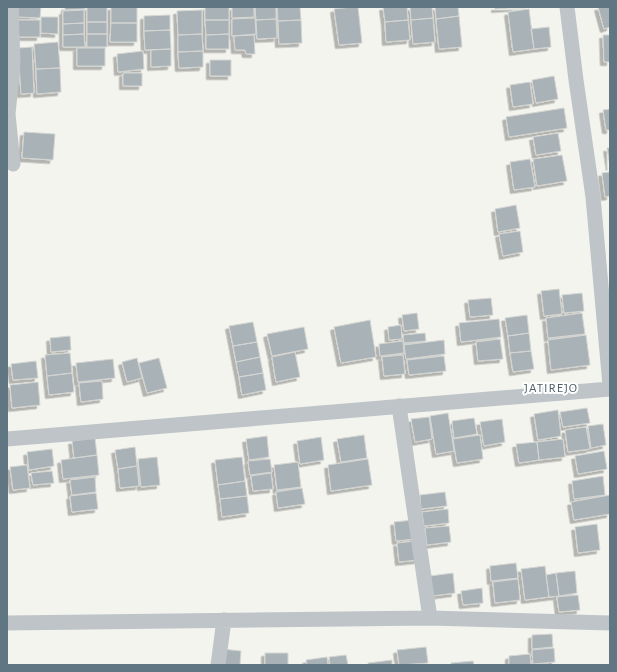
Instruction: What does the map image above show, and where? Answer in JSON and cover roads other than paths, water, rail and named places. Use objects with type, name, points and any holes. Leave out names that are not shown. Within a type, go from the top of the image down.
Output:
[{"type":"street","points":[[12,7],[13,64],[8,114],[13,164]]},
{"type":"street","points":[[567,7],[593,197],[610,385]]},
{"type":"street","points":[[7,439],[610,389]]},
{"type":"street","points":[[400,406],[430,618]]},
{"type":"street","points":[[7,623],[430,618],[610,623]]},
{"type":"street","points":[[218,665],[224,620]]},
{"type":"district","name":"JATIREJO","points":[[551,388]]}]
